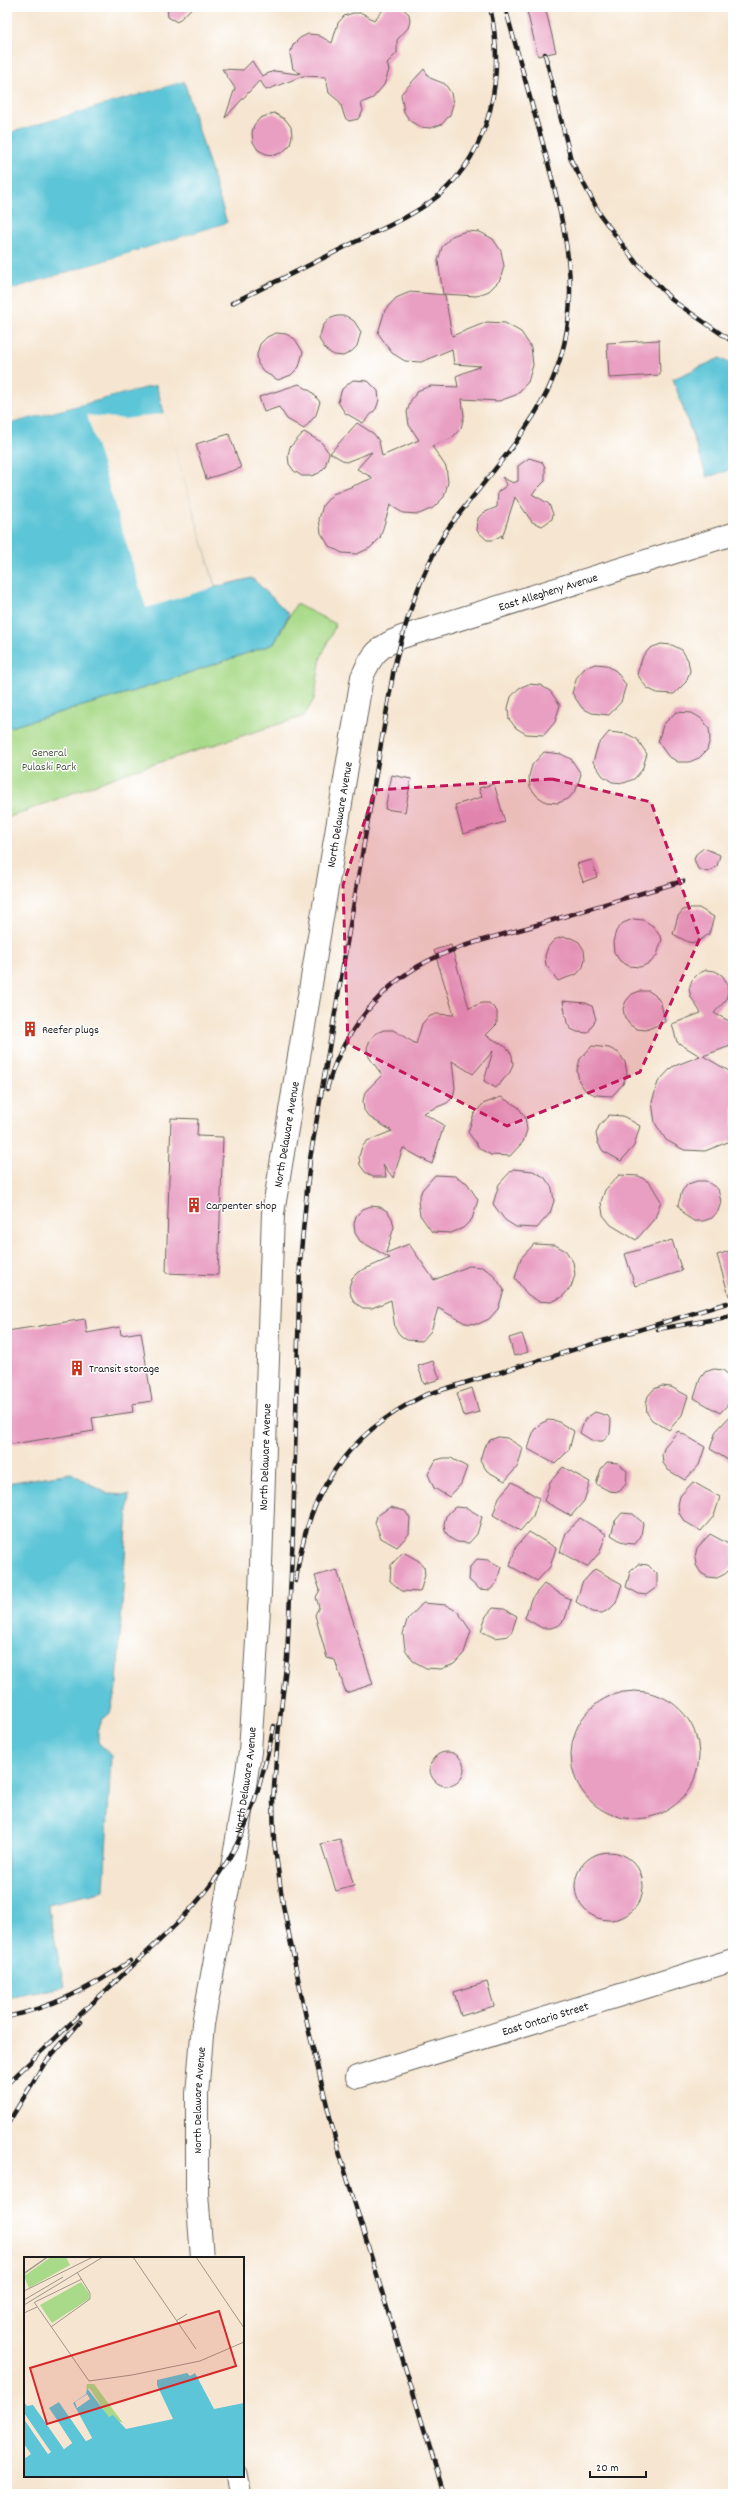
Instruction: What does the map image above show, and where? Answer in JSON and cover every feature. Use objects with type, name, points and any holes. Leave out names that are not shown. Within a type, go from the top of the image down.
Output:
[{"type":"street","name":"East Allegheny Avenue","points":[[369,660],[384,644],[402,637],[733,534]]},
{"type":"street","name":"North Delaware Avenue","points":[[202,2257],[197,2193],[197,2094],[203,2024],[236,1845],[250,1752],[260,1593],[273,1213],[362,677],[369,660]]},
{"type":"street","name":"East Ontario Street","points":[[357,2077],[733,1960]]},
{"type":"street","points":[[237,2477],[240,2494]]},
{"type":"highlighted area","points":[[552,779],[651,802],[700,938],[640,1072],[507,1126],[348,1044],[343,885],[375,790]]},
{"type":"green space","name":"General Pulaski Park","points":[[296,604],[336,624],[321,657],[314,699],[304,716],[120,775],[7,818],[7,728],[141,689],[274,644]]},
{"type":"water","points":[[184,81],[227,223],[7,291],[7,133]]},
{"type":"water","points":[[720,358],[733,365],[733,469],[707,477],[673,379]]},
{"type":"water","points":[[156,385],[215,587],[252,578],[289,614],[274,644],[141,689],[7,728],[7,424]]},
{"type":"water","points":[[71,1473],[108,1494],[129,1495],[117,1684],[110,1713],[102,1720],[98,1731],[98,1742],[111,1756],[104,1891],[48,1904],[64,1987],[7,1998],[7,1483]]},
{"type":"pier","points":[[183,79],[184,81],[7,133],[7,131]]},
{"type":"pier","points":[[227,223],[227,225],[7,293],[7,291]]},
{"type":"pier","points":[[156,383],[158,384],[7,424],[7,422]]},
{"type":"pier","points":[[165,413],[215,587],[146,608],[87,415],[125,419]]},
{"type":"building","points":[[167,7],[193,7],[177,22],[168,17]]},
{"type":"building","points":[[386,7],[401,7],[409,14],[410,21],[408,28],[397,40],[397,53],[387,63],[389,70],[384,85],[373,98],[361,103],[363,111],[358,119],[349,121],[345,118],[340,102],[329,93],[326,77],[303,76],[266,90],[260,80],[225,118],[235,88],[222,69],[243,70],[252,61],[262,76],[274,71],[298,74],[300,73],[293,69],[290,54],[293,45],[300,38],[308,34],[318,35],[332,43],[338,23],[344,16],[353,13],[362,13],[374,20]]},
{"type":"building","points":[[526,7],[545,7],[556,52],[538,56]]},
{"type":"building","points":[[424,69],[430,78],[445,84],[451,93],[453,104],[450,115],[442,124],[431,128],[420,127],[410,121],[404,112],[401,94]]},
{"type":"building","points":[[274,113],[286,120],[291,127],[292,136],[290,145],[283,152],[275,155],[266,154],[258,150],[253,142],[252,133],[254,125],[260,118]]},
{"type":"building","points":[[466,231],[480,232],[493,239],[501,251],[504,266],[500,280],[489,291],[476,296],[443,294],[438,261],[442,247],[452,236]]},
{"type":"building","points":[[410,292],[445,295],[452,336],[487,322],[505,323],[521,332],[531,347],[533,365],[528,382],[516,395],[499,401],[462,399],[464,416],[461,428],[452,438],[432,446],[446,467],[448,482],[444,497],[433,508],[419,514],[403,513],[390,505],[380,538],[370,548],[357,554],[342,553],[329,546],[321,533],[319,519],[323,505],[333,494],[373,478],[357,469],[372,452],[346,462],[330,453],[357,423],[374,434],[379,441],[382,456],[419,440],[409,425],[407,412],[411,400],[419,390],[431,386],[458,387],[456,376],[481,366],[454,364],[452,349],[421,362],[405,361],[392,353],[378,333],[385,310],[396,298]]},
{"type":"building","points":[[337,316],[346,316],[354,321],[361,332],[357,346],[351,352],[343,356],[334,355],[326,350],[319,339],[323,326],[329,319]]},
{"type":"building","points":[[276,333],[286,334],[295,339],[303,352],[299,367],[291,375],[278,380],[264,372],[258,364],[257,354],[260,344],[267,337]]},
{"type":"building","points":[[659,340],[660,375],[609,378],[607,343]]},
{"type":"building","points":[[353,380],[368,381],[378,391],[379,400],[376,409],[363,423],[345,413],[338,402],[342,389]]},
{"type":"building","points":[[299,384],[312,392],[320,402],[316,415],[304,429],[287,419],[279,407],[264,412],[259,397]]},
{"type":"building","points":[[304,432],[321,442],[329,453],[325,467],[319,473],[311,476],[302,476],[294,471],[289,464],[288,455],[290,447]]},
{"type":"building","points":[[229,434],[241,468],[206,479],[196,444]]},
{"type":"building","points":[[529,458],[542,462],[545,467],[545,481],[532,494],[549,504],[553,514],[552,519],[542,526],[532,522],[515,497],[502,538],[502,535],[493,540],[487,540],[477,531],[478,518],[483,513],[497,507],[498,492],[507,485],[502,477],[513,483],[518,481],[518,466]]},
{"type":"building","points":[[661,644],[672,645],[682,650],[688,660],[690,671],[686,682],[674,694],[657,693],[647,688],[637,674],[643,656],[650,648]]},
{"type":"building","points":[[595,664],[606,665],[616,671],[626,685],[621,702],[609,715],[592,713],[582,708],[572,693],[577,677],[585,668]]},
{"type":"building","points":[[529,684],[540,685],[550,691],[560,705],[555,722],[544,735],[526,734],[516,728],[509,719],[508,708],[511,697],[519,688]]},
{"type":"building","points":[[676,712],[692,713],[702,719],[709,728],[710,739],[707,750],[699,758],[689,762],[678,762],[668,756],[658,742],[663,725]]},
{"type":"building","points":[[609,732],[627,734],[637,739],[647,754],[642,770],[634,779],[624,783],[612,782],[603,776],[593,762],[598,745]]},
{"type":"building","points":[[544,752],[561,754],[571,759],[581,774],[576,790],[568,799],[558,803],[546,802],[537,796],[530,787],[529,776],[532,765]]},
{"type":"building","points":[[392,775],[411,779],[405,812],[385,809]]},
{"type":"building","points":[[494,784],[505,822],[463,834],[455,805],[482,797],[479,788]]},
{"type":"building","points":[[704,848],[720,855],[717,866],[708,872],[698,869],[694,859],[696,854]]},
{"type":"building","points":[[592,860],[597,877],[583,882],[577,864]]},
{"type":"building","points":[[699,908],[714,917],[709,934],[696,943],[688,942],[673,934],[678,916],[683,910]]},
{"type":"building","points":[[633,919],[643,920],[653,926],[662,939],[657,955],[650,963],[640,967],[629,966],[620,961],[614,952],[613,942],[616,931],[623,923]]},
{"type":"building","points":[[562,937],[571,938],[579,942],[584,950],[585,959],[583,967],[577,974],[558,981],[546,965],[545,956],[548,947],[554,940]]},
{"type":"building","points":[[451,945],[469,1008],[482,1003],[489,1003],[497,1011],[497,1024],[486,1035],[506,1047],[512,1055],[513,1064],[510,1072],[496,1088],[484,1081],[493,1051],[473,1074],[452,1061],[455,1088],[453,1097],[447,1103],[423,1113],[444,1125],[432,1164],[403,1148],[393,1178],[383,1164],[386,1177],[373,1177],[365,1172],[360,1165],[359,1156],[362,1147],[367,1141],[392,1131],[369,1117],[364,1110],[363,1101],[365,1092],[382,1075],[369,1057],[367,1048],[370,1040],[376,1033],[384,1030],[393,1030],[416,1044],[422,1024],[428,1017],[436,1014],[454,1015],[434,950]]},
{"type":"building","points":[[706,970],[715,971],[722,975],[727,983],[728,991],[726,1000],[714,1013],[733,1023],[733,1045],[703,1056],[729,1071],[733,1077],[733,1140],[705,1151],[684,1150],[666,1140],[655,1123],[652,1102],[658,1082],[672,1067],[700,1056],[677,1042],[672,1024],[701,1013],[691,997],[689,989],[692,980],[698,974]]},
{"type":"building","points":[[640,991],[649,991],[656,996],[661,1003],[665,1022],[646,1030],[637,1029],[630,1025],[625,1018],[623,1009],[626,1001],[632,994]]},
{"type":"building","points":[[563,1001],[586,1003],[592,1006],[596,1019],[588,1033],[577,1032],[571,1029],[567,1023]]},
{"type":"building","points":[[592,1046],[609,1048],[619,1053],[625,1062],[627,1073],[623,1084],[612,1096],[595,1095],[585,1090],[579,1081],[577,1070],[580,1059]]},
{"type":"building","points":[[501,1097],[518,1107],[525,1117],[527,1130],[523,1142],[510,1156],[491,1155],[480,1149],[468,1132],[474,1114],[483,1104]]},
{"type":"building","points":[[609,1115],[623,1116],[640,1126],[634,1146],[621,1161],[603,1151],[598,1143],[596,1134],[599,1126]]},
{"type":"building","name":"Carpenter shop","points":[[171,1118],[198,1119],[197,1136],[223,1137],[218,1275],[166,1273]]},
{"type":"building","points":[[513,1169],[533,1171],[544,1177],[552,1188],[554,1201],[550,1213],[537,1228],[516,1227],[505,1220],[493,1204],[499,1184]]},
{"type":"building","points":[[435,1175],[455,1176],[467,1183],[478,1200],[472,1219],[463,1228],[451,1233],[432,1232],[420,1215],[418,1202],[422,1190]]},
{"type":"building","points":[[619,1175],[639,1176],[650,1183],[661,1201],[655,1218],[636,1240],[611,1225],[603,1215],[601,1202],[605,1190]]},
{"type":"building","points":[[697,1181],[706,1181],[718,1189],[721,1202],[718,1211],[712,1218],[703,1221],[694,1221],[686,1216],[678,1205],[682,1191],[688,1184]]},
{"type":"building","points":[[371,1206],[380,1207],[387,1211],[392,1218],[394,1227],[386,1253],[409,1244],[434,1280],[469,1266],[482,1267],[493,1274],[504,1290],[498,1309],[489,1319],[478,1324],[465,1323],[438,1308],[431,1331],[422,1341],[407,1340],[400,1335],[395,1328],[391,1300],[372,1308],[363,1308],[355,1303],[351,1296],[349,1287],[352,1278],[358,1272],[390,1258],[360,1241],[355,1233],[354,1224],[356,1216],[363,1209]]},
{"type":"building","points":[[672,1240],[682,1271],[635,1286],[625,1254]]},
{"type":"building","points":[[534,1244],[555,1245],[566,1251],[573,1262],[575,1275],[571,1287],[562,1297],[551,1302],[538,1301],[527,1294],[515,1278],[521,1258]]},
{"type":"building","points":[[733,1250],[733,1295],[729,1296],[717,1255]]},
{"type":"building","name":"Transit storage","points":[[85,1319],[87,1333],[120,1327],[121,1335],[141,1332],[152,1401],[132,1404],[133,1412],[92,1418],[94,1431],[7,1445],[7,1331]]},
{"type":"building","points":[[522,1334],[528,1352],[514,1356],[509,1338]]},
{"type":"building","points":[[433,1361],[440,1379],[424,1384],[418,1366]]},
{"type":"building","points":[[714,1369],[723,1370],[733,1379],[733,1399],[720,1413],[694,1398],[700,1379],[705,1372]]},
{"type":"building","points":[[662,1386],[671,1387],[688,1396],[682,1415],[669,1430],[652,1420],[647,1413],[646,1404],[648,1396],[654,1389]]},
{"type":"building","points":[[472,1388],[479,1412],[464,1416],[457,1393]]},
{"type":"building","points":[[595,1412],[608,1416],[611,1421],[610,1434],[603,1441],[593,1441],[580,1433],[585,1419]]},
{"type":"building","points":[[733,1413],[733,1463],[710,1449],[716,1431]]},
{"type":"building","points":[[548,1420],[557,1421],[574,1431],[569,1450],[555,1464],[528,1449],[534,1430],[540,1424]]},
{"type":"building","points":[[678,1431],[705,1447],[699,1465],[685,1480],[668,1470],[663,1463],[662,1454],[665,1446]]},
{"type":"building","points":[[498,1437],[507,1438],[523,1448],[518,1466],[505,1481],[487,1471],[480,1460],[484,1447],[490,1440]]},
{"type":"building","points":[[451,1458],[467,1467],[461,1484],[449,1497],[434,1488],[428,1474],[436,1460]]},
{"type":"building","points":[[607,1462],[618,1463],[627,1471],[626,1484],[619,1492],[609,1491],[596,1484],[601,1469]]},
{"type":"building","points":[[563,1467],[590,1482],[584,1501],[571,1516],[544,1501],[550,1482]]},
{"type":"building","points":[[512,1482],[539,1498],[533,1516],[520,1531],[493,1515],[499,1497]]},
{"type":"building","points":[[693,1482],[720,1497],[714,1516],[701,1531],[684,1521],[679,1513],[678,1505],[680,1496]]},
{"type":"building","points":[[390,1507],[405,1511],[410,1518],[409,1534],[397,1547],[381,1538],[375,1523],[377,1516]]},
{"type":"building","points":[[455,1507],[467,1508],[482,1517],[477,1534],[469,1543],[457,1542],[450,1538],[445,1531],[444,1524],[446,1516]]},
{"type":"building","points":[[622,1513],[633,1514],[643,1523],[641,1536],[635,1544],[624,1543],[611,1535],[615,1521]]},
{"type":"building","points":[[580,1518],[606,1534],[600,1552],[587,1567],[560,1552],[566,1533]]},
{"type":"building","points":[[529,1532],[556,1548],[550,1567],[537,1581],[510,1566],[516,1547]]},
{"type":"building","points":[[710,1534],[732,1546],[733,1561],[731,1568],[725,1574],[717,1578],[708,1577],[701,1573],[696,1565],[695,1557],[697,1548]]},
{"type":"building","points":[[403,1552],[419,1561],[424,1567],[425,1575],[420,1592],[402,1591],[390,1581],[391,1565]]},
{"type":"building","points":[[477,1559],[488,1560],[501,1567],[497,1582],[490,1590],[479,1589],[469,1580],[470,1567]]},
{"type":"building","points":[[638,1564],[648,1565],[657,1574],[657,1587],[646,1595],[639,1594],[626,1587],[630,1572]]},
{"type":"building","points":[[595,1569],[622,1584],[616,1603],[610,1609],[602,1613],[593,1612],[576,1602],[582,1583]]},
{"type":"building","points":[[337,1570],[373,1684],[346,1693],[335,1660],[327,1658],[315,1615],[319,1607],[316,1597],[320,1590],[315,1576]]},
{"type":"building","points":[[544,1584],[571,1600],[565,1619],[559,1625],[551,1628],[542,1628],[525,1618],[531,1599]]},
{"type":"building","points":[[423,1603],[446,1605],[458,1612],[471,1631],[464,1653],[454,1664],[441,1669],[426,1668],[413,1661],[405,1649],[403,1634],[407,1620]]},
{"type":"building","points":[[493,1608],[504,1609],[517,1616],[512,1631],[508,1636],[495,1638],[481,1631],[486,1616]]},
{"type":"building","points":[[635,1691],[659,1696],[680,1710],[694,1731],[699,1755],[694,1779],[680,1800],[659,1814],[635,1819],[611,1814],[590,1800],[576,1779],[571,1755],[576,1731],[590,1710],[611,1696]]},
{"type":"building","points":[[444,1752],[450,1752],[454,1753],[461,1759],[464,1769],[463,1776],[457,1783],[450,1786],[444,1786],[440,1785],[433,1779],[430,1772],[430,1766],[431,1762],[437,1755]]},
{"type":"building","points":[[340,1839],[354,1886],[336,1891],[321,1844]]},
{"type":"building","points":[[602,1852],[616,1852],[628,1858],[637,1867],[643,1879],[641,1899],[633,1910],[622,1918],[616,1920],[602,1920],[596,1918],[585,1910],[577,1899],[575,1893],[575,1879],[577,1873],[585,1862],[596,1854]]},
{"type":"building","points":[[487,1982],[494,2006],[461,2016],[454,1992]]},
{"type":"railway","points":[[232,303],[406,217],[428,204],[457,177],[471,156],[483,133],[495,84],[496,58],[490,7]]},
{"type":"railway","points":[[444,2494],[336,2142],[309,2032],[283,1905],[274,1841],[273,1800],[278,1735],[287,1658],[293,1533],[300,1262],[310,1159],[394,668],[415,598],[428,565],[446,531],[500,463],[526,428],[537,410],[547,392],[560,360],[567,329],[570,299],[569,268],[565,237],[543,144],[505,7]]},
{"type":"railway","points":[[545,54],[571,160],[601,216],[634,260],[672,300],[733,342]]},
{"type":"railway","points":[[327,1089],[340,1053],[360,1019],[386,990],[417,967],[431,959],[477,942],[683,881]]},
{"type":"railway","points":[[296,1581],[301,1550],[309,1521],[320,1494],[335,1470],[352,1448],[373,1428],[397,1411],[425,1395],[727,1303]]},
{"type":"railway","points":[[658,1329],[733,1316]]},
{"type":"railway","points":[[7,2084],[164,1936],[212,1884],[237,1844],[249,1816],[263,1772],[274,1726]]},
{"type":"railway","points":[[7,2017],[40,2008],[72,1995],[101,1980],[130,1961]]},
{"type":"railway","points":[[7,2125],[44,2064],[80,2022]]},
{"type":"place","name":"Reefer plugs","points":[[30,1029]]},
{"type":"place","name":"Carpenter shop","points":[[194,1205]]},
{"type":"place","name":"Transit storage","points":[[77,1368]]}]
